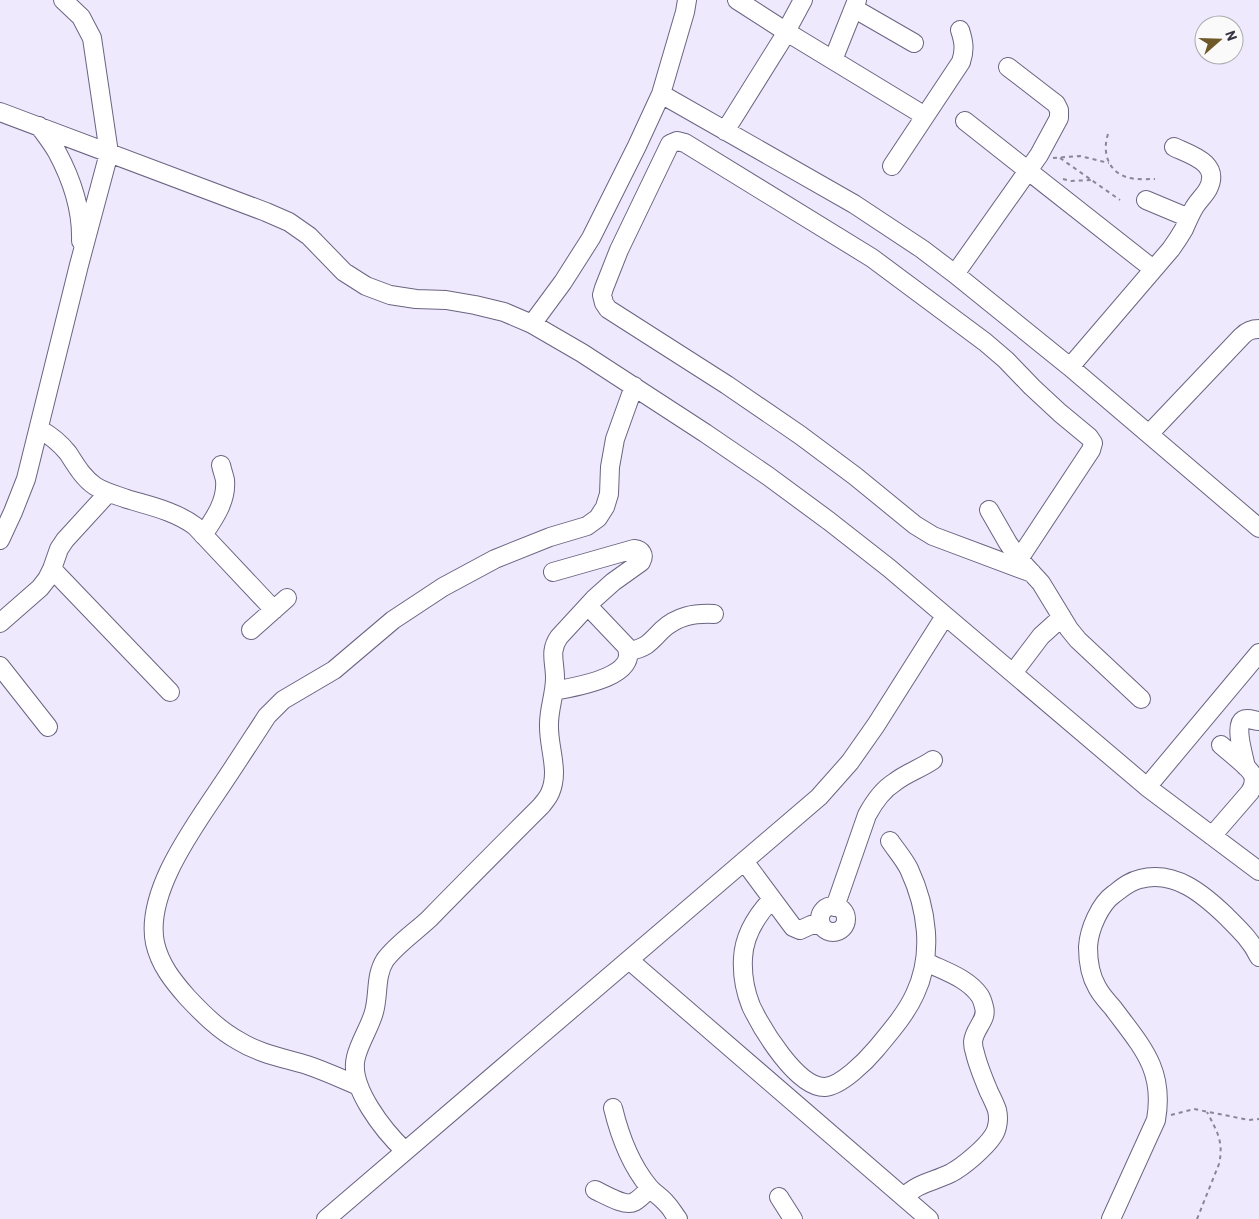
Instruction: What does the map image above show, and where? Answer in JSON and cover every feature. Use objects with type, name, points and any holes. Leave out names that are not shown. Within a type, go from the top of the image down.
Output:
[{"type":"street","points":[[0,540],[26,479],[109,153],[92,38],[81,17],[63,0]]},
{"type":"street","points":[[532,324],[563,282],[590,238],[637,146],[660,94],[687,0]]},
{"type":"street","points":[[737,0],[925,116]]},
{"type":"street","points":[[725,131],[787,31],[803,0]]},
{"type":"street","points":[[834,60],[856,4],[914,43]]},
{"type":"street","points":[[892,166],[961,62],[964,52],[964,40],[960,30]]},
{"type":"street","points":[[955,274],[1038,155],[1059,118],[1059,110],[1056,104],[1008,68]]},
{"type":"street","points":[[660,94],[854,204],[922,249],[1070,367],[1259,528]]},
{"type":"street","points":[[0,112],[289,222],[309,236],[344,272],[366,286],[399,297],[416,300],[446,300],[504,312],[532,324],[576,349],[713,438],[814,510],[889,568],[1147,787],[1259,871]]},
{"type":"street","points":[[965,121],[1153,269]]},
{"type":"street","points":[[39,126],[56,150],[69,177],[78,206],[81,235],[79,265]]},
{"type":"street","points":[[1019,559],[1093,447],[1091,440],[985,342],[872,258],[685,143],[677,141],[670,144],[619,250],[608,278],[602,295],[608,309],[800,435],[855,476],[915,525],[933,536],[1032,573]]},
{"type":"street","points":[[1070,367],[1178,239],[1198,202],[1208,190],[1210,176],[1209,169],[1205,163],[1200,158],[1174,147]]},
{"type":"street","points":[[1146,200],[1189,218]]},
{"type":"street","points":[[1150,434],[1247,331],[1259,329]]},
{"type":"street","points":[[359,1086],[310,1066],[260,1052],[216,1026],[197,1008],[173,981],[161,963],[155,942],[154,920],[165,879],[184,842],[267,716],[283,700],[334,670],[393,620],[443,587],[495,559],[550,537],[587,526],[598,518],[605,507],[609,494],[610,466],[615,439],[634,386]]},
{"type":"street","points":[[38,429],[59,443],[83,476],[94,486],[108,493],[173,513],[195,526],[274,610]]},
{"type":"street","points":[[203,535],[224,499],[225,482],[221,465]]},
{"type":"street","points":[[0,623],[40,588],[52,569],[64,540],[108,493]]},
{"type":"street","points":[[989,510],[1019,559],[1041,583],[1078,640],[1141,699]]},
{"type":"street","points":[[405,1151],[392,1139],[377,1120],[359,1086],[354,1064],[374,1011],[378,996],[380,969],[386,959],[427,921],[541,806],[550,794],[554,779],[554,764],[548,726],[555,678],[554,644],[588,606],[613,582],[643,559],[641,552],[634,549],[553,572]]},
{"type":"street","points":[[52,569],[170,692]]},
{"type":"street","points":[[251,630],[287,598]]},
{"type":"street","points":[[554,691],[604,679],[614,674],[627,663],[629,651],[622,641],[588,606]]},
{"type":"street","points":[[629,651],[638,650],[646,646],[673,622],[686,616],[700,613],[714,614]]},
{"type":"street","points":[[326,1219],[819,797],[850,762],[876,725],[945,616]]},
{"type":"street","points":[[1013,674],[1041,636],[1062,617]]},
{"type":"street","points":[[1147,787],[1259,653]]},
{"type":"street","points":[[0,666],[48,727]]},
{"type":"street","points":[[1246,767],[1239,726],[1244,719],[1259,721]]},
{"type":"street","points":[[1212,836],[1254,796],[1252,772],[1221,745]]},
{"type":"street","points":[[744,861],[793,927],[803,929],[821,924],[820,920],[823,911],[830,907],[835,907],[867,815],[875,802],[884,790],[895,781],[933,760]]},
{"type":"street","points":[[772,898],[761,910],[749,932],[743,956],[743,982],[751,1006],[764,1031],[788,1064],[801,1077],[812,1085],[825,1087],[838,1084],[871,1054],[903,1015],[916,993],[926,962],[926,930],[920,898],[908,868],[890,841]]},
{"type":"street","points":[[1111,1219],[1156,1120],[1159,1095],[1151,1064],[1144,1051],[1096,987],[1090,968],[1088,945],[1097,914],[1109,897],[1125,885],[1140,879],[1160,877],[1179,881],[1212,902],[1246,936],[1259,957]]},
{"type":"street","points":[[629,960],[929,1219]]},
{"type":"street","points":[[904,1197],[910,1190],[951,1173],[966,1163],[995,1134],[998,1122],[997,1110],[974,1052],[973,1042],[976,1032],[986,1013],[981,997],[969,984],[926,962]]},
{"type":"street","points":[[614,1108],[618,1130],[636,1170],[650,1188],[667,1203],[678,1219]]},
{"type":"street","points":[[595,1190],[629,1204],[635,1202],[650,1188]]},
{"type":"street","points":[[779,1197],[788,1217]]},
{"type":"path","points":[[1108,134],[1105,149],[1106,156],[1114,169],[1127,178],[1155,179]]},
{"type":"path","points":[[1038,155],[1046,158],[1080,156],[1109,163]]},
{"type":"path","points":[[1060,158],[1120,200]]},
{"type":"path","points":[[1156,1120],[1188,1110],[1201,1110],[1249,1120],[1259,1119]]},
{"type":"path","points":[[1196,1219],[1219,1164],[1220,1156],[1220,1139],[1207,1112]]}]
